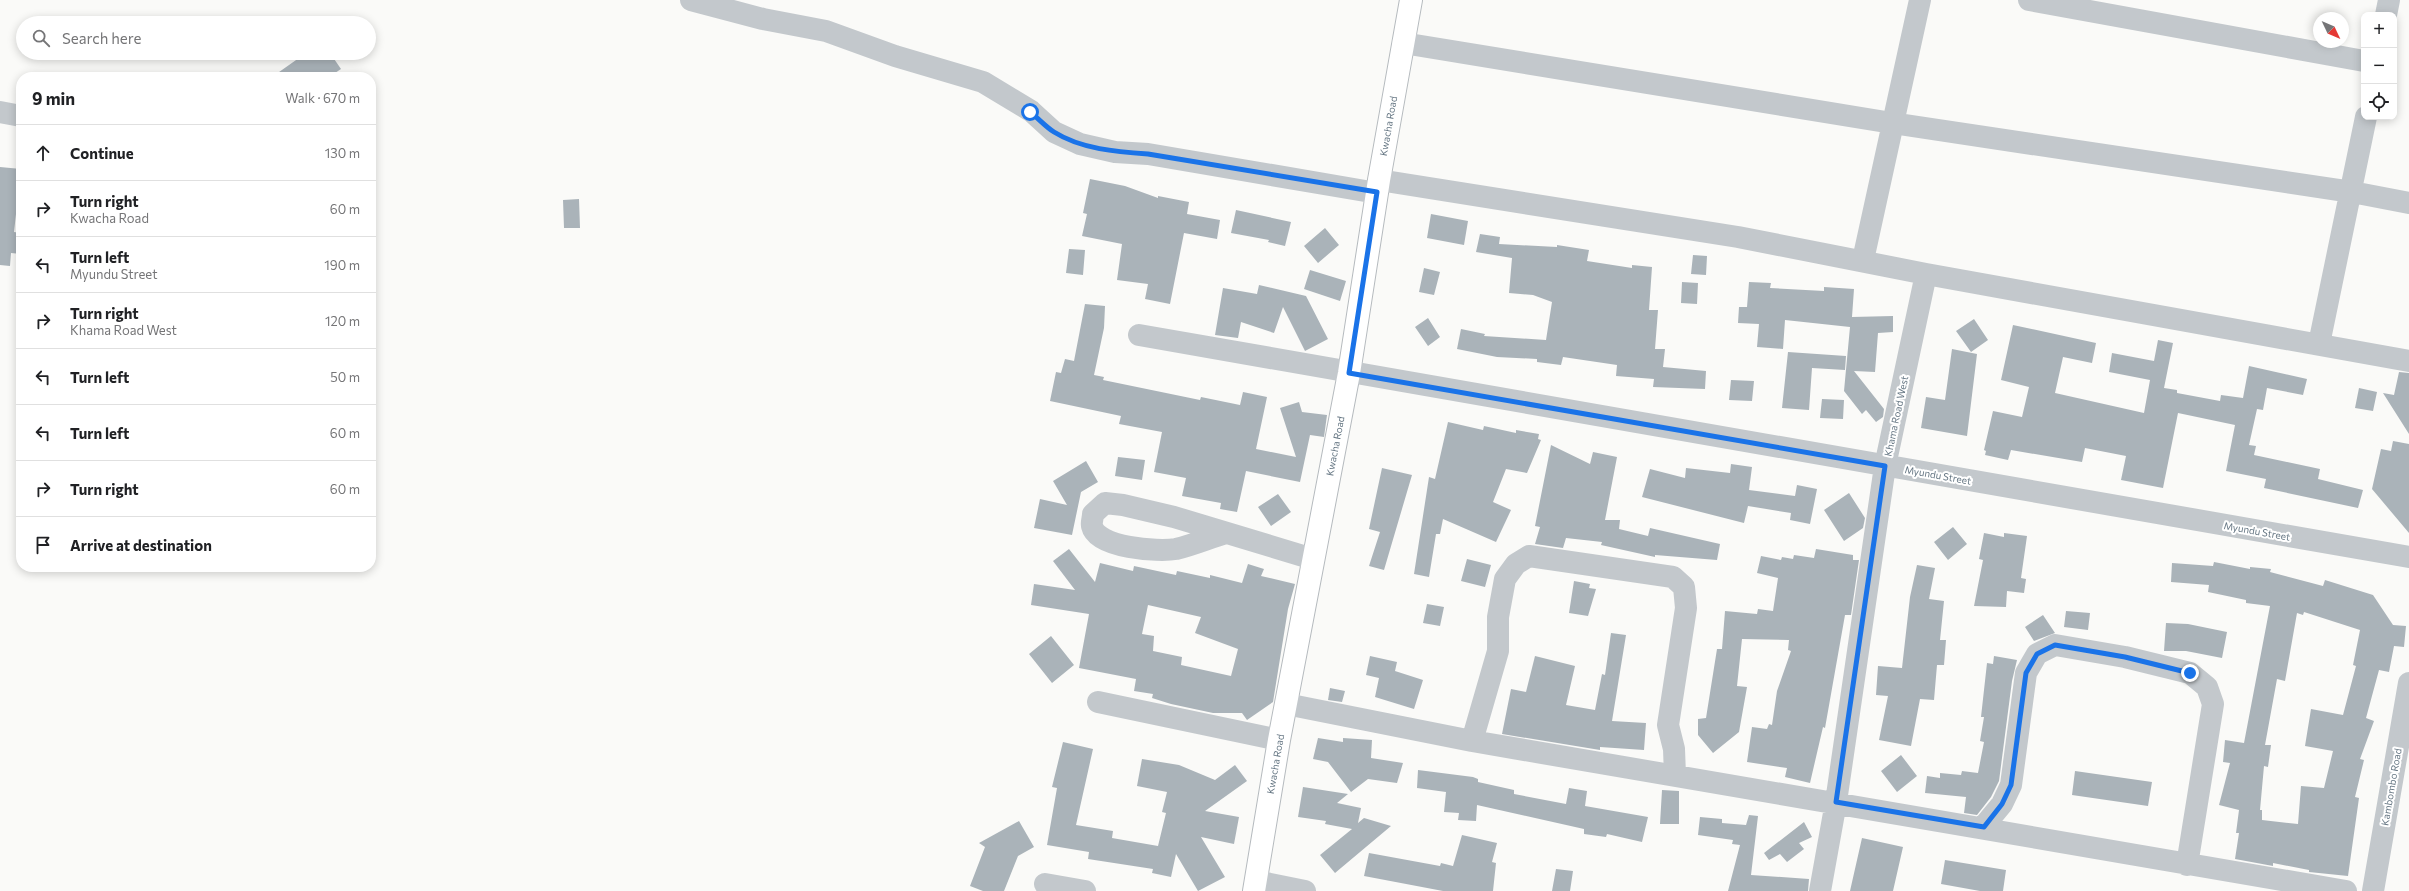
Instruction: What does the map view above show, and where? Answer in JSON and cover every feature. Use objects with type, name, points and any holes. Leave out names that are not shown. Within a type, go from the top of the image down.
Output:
[{"type":"main road","name":"Kwacha Road","points":[[1255,886],[1279,740],[1349,373],[1378,186],[1411,0]]},
{"type":"street","points":[[690,0],[763,19],[826,31],[895,56],[982,82],[1030,112],[1054,132],[1080,144],[1116,152],[1148,154],[1738,237],[1863,260],[1926,274],[2409,361]]},
{"type":"street","points":[[1863,260],[1892,122],[1920,0]]},
{"type":"street","points":[[2029,0],[2361,61]]},
{"type":"street","points":[[2387,12],[2389,0]]},
{"type":"street","points":[[1403,43],[1892,122],[2352,192],[2409,203]]},
{"type":"street","points":[[0,112],[16,115]]},
{"type":"street","points":[[2319,344],[2352,192],[2365,120]]},
{"type":"street","name":"Khama Road West","points":[[1820,891],[1836,802],[1885,466],[1926,274]]},
{"type":"street","name":"Myundu Street","points":[[1139,335],[1349,373],[2409,557]]},
{"type":"street","points":[[1226,533],[1175,549],[1147,549],[1119,546],[1098,536],[1092,526],[1093,514],[1105,503],[1123,505],[1166,515],[1313,559]]},
{"type":"street","points":[[1472,741],[1498,651],[1498,617],[1506,579],[1516,564],[1529,556],[1673,577],[1684,587],[1686,608],[1668,725],[1674,749],[1675,774]]},
{"type":"street","points":[[1984,827],[2002,804],[2011,785],[2026,673],[2037,654],[2055,645],[2125,657],[2190,673],[2207,687],[2212,704],[2187,865]]},
{"type":"street","name":"Kambombo Road","points":[[2373,891],[2409,684]]},
{"type":"street","points":[[1098,702],[1279,740]]},
{"type":"street","points":[[1286,704],[1472,741],[1984,827],[2187,865],[2346,891]]},
{"type":"street","points":[[1045,884],[1085,891]]},
{"type":"street","points":[[1255,886],[1305,891]]},
{"type":"building","points":[[296,60],[335,60],[341,69],[336,72],[279,72]]},
{"type":"building","points":[[0,167],[16,169],[16,214],[14,232],[16,232],[16,254],[11,253],[10,266],[0,265]]},
{"type":"building","points":[[1090,179],[1125,186],[1158,198],[1158,196],[1189,202],[1187,214],[1220,220],[1217,239],[1184,233],[1170,304],[1145,299],[1148,284],[1117,280],[1122,244],[1082,236],[1087,214],[1083,213]]},
{"type":"building","points":[[579,199],[580,228],[564,228],[563,200]]},
{"type":"building","points":[[1236,210],[1291,222],[1285,246],[1268,242],[1269,240],[1231,233]]},
{"type":"building","points":[[1431,214],[1468,221],[1464,245],[1427,238]]},
{"type":"building","points":[[1325,228],[1339,245],[1318,263],[1304,246]]},
{"type":"building","points":[[1480,234],[1500,237],[1499,244],[1557,247],[1557,245],[1589,250],[1587,261],[1632,268],[1632,265],[1652,267],[1649,310],[1658,310],[1655,349],[1665,349],[1663,367],[1706,371],[1705,389],[1653,387],[1654,379],[1616,376],[1617,365],[1563,357],[1561,365],[1537,362],[1537,359],[1497,357],[1457,349],[1461,329],[1485,334],[1484,336],[1546,340],[1552,302],[1533,295],[1509,293],[1512,258],[1476,252]]},
{"type":"building","points":[[1069,249],[1085,250],[1083,275],[1066,273]]},
{"type":"building","points":[[1693,255],[1707,256],[1706,275],[1691,274]]},
{"type":"building","points":[[1424,268],[1440,272],[1434,295],[1419,292]]},
{"type":"building","points":[[1310,270],[1346,281],[1340,301],[1304,289]]},
{"type":"building","points":[[1682,282],[1698,283],[1697,304],[1681,303]]},
{"type":"building","points":[[1749,282],[1771,283],[1770,288],[1824,291],[1824,287],[1854,289],[1852,317],[1893,316],[1893,332],[1878,333],[1875,372],[1854,371],[1884,409],[1883,417],[1876,422],[1866,410],[1862,414],[1844,391],[1850,327],[1785,320],[1783,349],[1757,347],[1759,324],[1738,323],[1739,307],[1747,307]]},
{"type":"building","points":[[1259,285],[1306,296],[1328,339],[1305,351],[1283,307],[1274,333],[1241,322],[1238,338],[1215,335],[1223,288],[1257,294]]},
{"type":"building","points":[[1085,304],[1105,306],[1104,328],[1094,375],[1104,377],[1103,380],[1200,400],[1201,397],[1240,405],[1243,392],[1267,397],[1256,449],[1296,457],[1280,408],[1299,402],[1302,412],[1327,415],[1324,437],[1310,435],[1300,482],[1246,471],[1237,512],[1220,509],[1221,503],[1182,496],[1186,478],[1154,472],[1162,432],[1119,424],[1121,416],[1050,401],[1056,372],[1061,373],[1065,359],[1074,361]]},
{"type":"building","points":[[1428,318],[1440,337],[1428,346],[1415,327]]},
{"type":"building","points":[[1974,319],[1988,340],[1971,352],[1956,331]]},
{"type":"building","points":[[2013,325],[2096,343],[2092,363],[2063,357],[2055,393],[2144,413],[2150,380],[2109,372],[2112,353],[2154,361],[2158,340],[2173,343],[2164,388],[2177,390],[2177,393],[2220,401],[2221,395],[2243,398],[2249,366],[2307,379],[2303,395],[2267,388],[2263,410],[2257,409],[2249,445],[2256,446],[2254,455],[2320,469],[2318,479],[2363,490],[2358,508],[2264,488],[2266,479],[2226,471],[2235,425],[2178,413],[2163,488],[2121,480],[2126,456],[2085,448],[2082,462],[2011,450],[2008,460],[1985,455],[1986,451],[1984,450],[1993,411],[2022,417],[2029,387],[2001,380]]},
{"type":"building","points":[[1952,349],[1977,354],[1967,436],[1921,428],[1926,397],[1945,400]]},
{"type":"building","points":[[1788,352],[1846,356],[1845,370],[1812,368],[1809,410],[1782,408]]},
{"type":"building","points":[[2399,372],[2409,373],[2409,434],[2383,393],[2394,395]]},
{"type":"building","points":[[1731,380],[1754,381],[1752,401],[1729,400]]},
{"type":"building","points":[[2359,388],[2377,392],[2373,411],[2355,408]]},
{"type":"building","points":[[1822,399],[1844,400],[1843,419],[1820,418]]},
{"type":"building","points":[[1448,422],[1483,430],[1484,426],[1516,433],[1516,430],[1539,434],[1538,439],[1541,440],[1527,473],[1506,469],[1493,502],[1511,510],[1496,542],[1443,519],[1440,534],[1436,534],[1429,577],[1414,574],[1429,477],[1435,479]]},
{"type":"building","points":[[2393,441],[2409,444],[2409,533],[2372,489],[2381,449],[2391,451]]},
{"type":"building","points":[[1551,445],[1590,464],[1593,452],[1617,457],[1605,520],[1620,520],[1619,529],[1648,536],[1650,528],[1720,544],[1717,560],[1655,555],[1655,557],[1601,545],[1602,542],[1566,538],[1563,548],[1535,544],[1540,527],[1535,526]]},
{"type":"building","points":[[1118,457],[1145,460],[1142,480],[1115,476]]},
{"type":"building","points":[[1086,461],[1098,482],[1081,492],[1072,535],[1034,528],[1040,499],[1067,505],[1053,481]]},
{"type":"building","points":[[1731,464],[1752,467],[1749,490],[1795,496],[1797,485],[1817,489],[1810,524],[1790,520],[1791,513],[1748,506],[1744,523],[1642,497],[1650,469],[1685,478],[1686,468],[1730,473]]},
{"type":"building","points":[[1382,468],[1412,475],[1384,570],[1369,566],[1380,532],[1369,529]]},
{"type":"building","points":[[1849,493],[1865,518],[1863,528],[1844,541],[1824,510]]},
{"type":"building","points":[[1278,494],[1291,512],[1271,526],[1258,507]]},
{"type":"building","points":[[1953,527],[1967,544],[1948,560],[1934,542]]},
{"type":"building","points":[[1984,533],[2004,537],[2004,533],[2027,536],[2021,578],[2026,579],[2024,593],[2007,591],[2006,607],[1974,606],[1983,560],[1979,559]]},
{"type":"building","points":[[1069,549],[1095,582],[1100,563],[1133,571],[1134,566],[1176,575],[1177,571],[1210,578],[1210,575],[1242,583],[1248,564],[1264,569],[1261,576],[1295,584],[1288,609],[1273,702],[1247,720],[1242,713],[1213,713],[1171,704],[1152,698],[1153,694],[1134,691],[1136,679],[1079,668],[1089,614],[1031,605],[1034,584],[1075,590],[1053,561]],"holes":[[[1148,605],[1201,617],[1195,633],[1238,649],[1231,676],[1181,665],[1182,657],[1153,651],[1154,636],[1142,634]]]},
{"type":"building","points":[[1816,549],[1853,555],[1853,560],[1859,560],[1851,615],[1845,615],[1825,728],[1823,727],[1810,783],[1785,777],[1787,768],[1747,762],[1752,727],[1767,729],[1769,724],[1772,725],[1777,691],[1791,651],[1788,650],[1789,640],[1742,639],[1737,686],[1747,687],[1739,732],[1713,753],[1698,735],[1698,719],[1706,718],[1717,649],[1722,649],[1725,611],[1757,614],[1758,609],[1773,611],[1778,578],[1757,573],[1761,556],[1781,560],[1782,557],[1793,559],[1794,555],[1814,558]]},
{"type":"building","points":[[1467,559],[1491,565],[1485,587],[1461,581]]},
{"type":"building","points":[[2214,562],[2250,569],[2250,567],[2271,569],[2270,572],[2323,586],[2325,580],[2373,595],[2393,625],[2406,626],[2404,647],[2394,646],[2389,672],[2379,670],[2366,718],[2374,721],[2360,759],[2364,760],[2355,797],[2359,798],[2348,876],[2309,872],[2309,870],[2273,863],[2273,866],[2235,859],[2239,833],[2236,833],[2239,810],[2219,805],[2230,763],[2223,762],[2225,740],[2244,743],[2270,606],[2246,603],[2246,600],[2208,592],[2209,585],[2171,582],[2172,563],[2213,566]],"holes":[[[2304,612],[2360,630],[2353,665],[2356,666],[2343,715],[2311,709],[2305,746],[2333,751],[2324,788],[2301,786],[2298,824],[2262,820],[2262,810],[2260,810],[2264,766],[2268,767],[2271,745],[2265,745],[2277,679],[2285,681],[2297,613],[2303,615]]]},
{"type":"building","points":[[1917,565],[1935,568],[1929,599],[1944,601],[1940,640],[1946,640],[1944,665],[1937,665],[1934,700],[1920,699],[1911,746],[1879,740],[1888,696],[1876,695],[1878,666],[1902,668],[1910,597]]},
{"type":"building","points":[[1574,581],[1590,584],[1589,588],[1596,589],[1588,616],[1569,613]]},
{"type":"building","points":[[1427,604],[1444,607],[1440,626],[1423,623]]},
{"type":"building","points":[[2066,611],[2090,613],[2088,630],[2064,627]]},
{"type":"building","points":[[2043,615],[2055,633],[2034,641],[2025,627]]},
{"type":"building","points":[[2166,623],[2188,624],[2227,632],[2222,658],[2186,651],[2164,651]]},
{"type":"building","points":[[1611,633],[1626,635],[1612,721],[1646,723],[1644,750],[1600,747],[1600,750],[1502,734],[1511,689],[1526,692],[1535,656],[1575,666],[1566,705],[1595,710],[1602,674],[1605,675]]},
{"type":"building","points":[[1051,636],[1074,665],[1052,683],[1029,654]]},
{"type":"building","points":[[1370,656],[1397,662],[1395,671],[1423,680],[1414,709],[1375,697],[1379,678],[1366,675]]},
{"type":"building","points":[[1994,656],[2017,660],[2012,681],[1999,781],[1991,797],[1977,815],[1964,813],[1966,797],[1925,793],[1927,776],[1940,778],[1940,773],[1961,775],[1962,771],[1978,773],[1984,742],[1980,741],[1984,717],[1981,717],[1987,663],[1993,664]]},
{"type":"building","points":[[1330,688],[1345,691],[1342,702],[1328,700]]},
{"type":"building","points":[[1318,738],[1343,742],[1343,738],[1372,740],[1371,758],[1403,763],[1397,783],[1368,779],[1351,792],[1328,762],[1313,759]]},
{"type":"building","points":[[1063,742],[1093,749],[1076,825],[1113,831],[1112,838],[1158,846],[1166,813],[1162,812],[1167,792],[1137,786],[1142,759],[1179,765],[1215,780],[1235,765],[1247,781],[1205,811],[1239,817],[1234,844],[1201,837],[1225,877],[1198,891],[1176,854],[1171,877],[1152,873],[1153,869],[1088,859],[1089,852],[1047,845],[1057,788],[1052,787]]},
{"type":"building","points":[[1901,755],[1917,776],[1897,792],[1881,771]]},
{"type":"building","points":[[1418,770],[1473,777],[1478,779],[1478,782],[1514,790],[1514,794],[1566,804],[1569,788],[1587,791],[1585,806],[1648,817],[1642,842],[1607,834],[1606,837],[1584,834],[1584,829],[1477,805],[1476,821],[1458,820],[1459,813],[1444,812],[1446,792],[1417,788]]},
{"type":"building","points":[[2075,771],[2152,782],[2148,806],[2072,795]]},
{"type":"building","points":[[1303,787],[1348,794],[1337,803],[1361,808],[1358,823],[1364,818],[1391,826],[1335,873],[1320,855],[1352,829],[1325,824],[1326,821],[1298,817]]},
{"type":"building","points":[[1662,790],[1679,791],[1679,824],[1660,824]]},
{"type":"building","points":[[1749,815],[1758,816],[1751,875],[1809,879],[1808,891],[1728,891],[1740,845],[1732,844],[1733,840],[1698,835],[1700,817],[1722,819],[1722,823],[1746,825]]},
{"type":"building","points":[[1019,821],[1034,847],[1018,856],[1004,891],[983,891],[970,886],[985,847],[979,843]]},
{"type":"building","points":[[1804,822],[1812,837],[1799,843],[1804,849],[1787,862],[1780,854],[1769,860],[1764,853]]},
{"type":"building","points":[[1462,835],[1497,843],[1492,862],[1496,863],[1493,891],[1443,891],[1364,876],[1369,853],[1440,866],[1441,863],[1453,866]]},
{"type":"building","points":[[1862,838],[1903,847],[1893,891],[1850,891]]},
{"type":"building","points":[[1945,860],[2006,870],[2003,891],[1980,891],[1941,884]]},
{"type":"building","points":[[1556,869],[1573,871],[1570,891],[1552,891]]},
{"type":"route","points":[[1030,112],[1054,132],[1080,144],[1116,152],[1148,154],[1377,192],[1349,373],[1885,466],[1836,802],[1984,827],[2002,804],[2011,785],[2026,673],[2037,654],[2055,645],[2125,657],[2190,673]]}]
